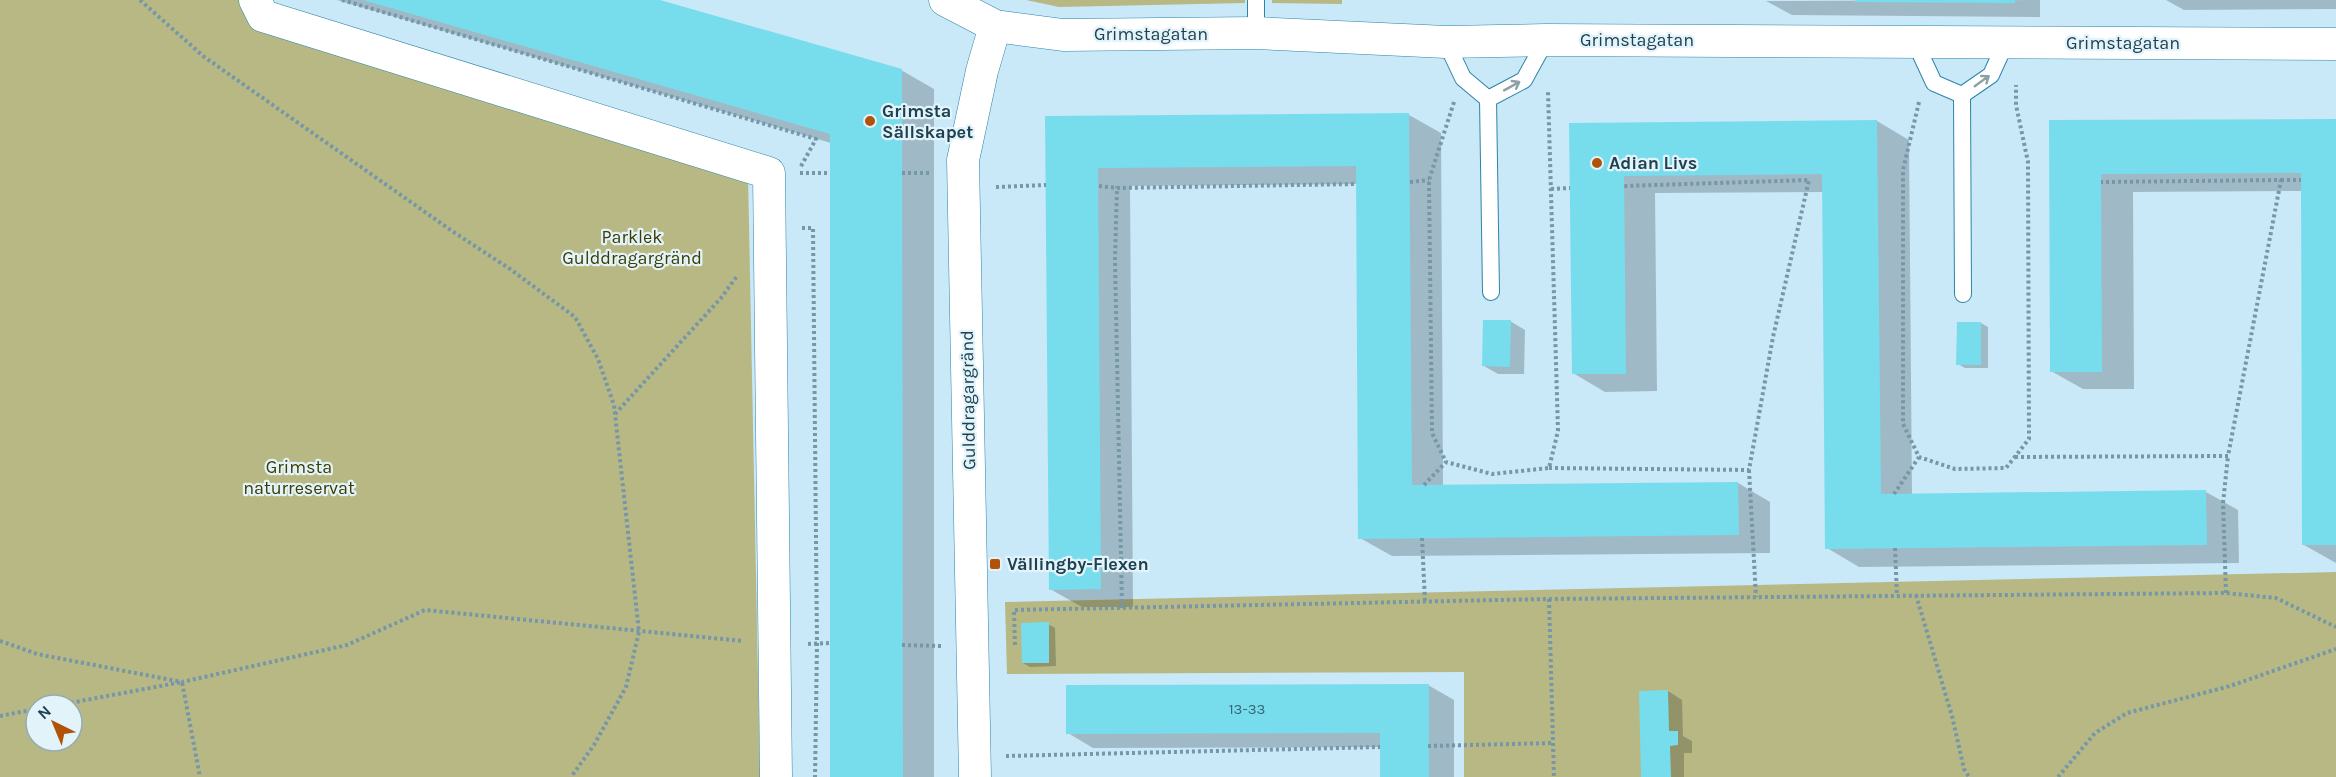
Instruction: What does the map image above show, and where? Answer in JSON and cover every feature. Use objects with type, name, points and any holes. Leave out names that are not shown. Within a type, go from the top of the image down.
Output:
[{"type":"street","points":[[255,0],[262,16],[769,173],[783,230],[774,643],[776,777]]},
{"type":"street","name":"Grimstagatan","points":[[945,0],[995,26],[1064,35],[1256,33],[1446,42],[1546,40],[2336,44]]},
{"type":"street","name":"Gulddragargränd","points":[[975,767],[951,180],[963,160],[982,71],[995,26]]},
{"type":"lane","points":[[1256,0],[1256,33]]},
{"type":"lane","points":[[1488,99],[1524,80],[1546,40]]},
{"type":"lane","points":[[1446,42],[1463,78],[1488,99],[1491,292]]},
{"type":"lane","points":[[1915,42],[1934,82],[1962,96]]},
{"type":"lane","points":[[1962,96],[1991,75],[2006,42]]},
{"type":"lane","points":[[1962,96],[1963,294]]},
{"type":"path","points":[[140,0],[202,56],[510,269],[575,317],[598,359],[614,405],[639,632],[626,687],[594,746],[571,777]]},
{"type":"path","points":[[342,0],[816,139],[798,173],[798,184]]},
{"type":"path","points":[[902,173],[951,180],[1046,185]]},
{"type":"path","points":[[1410,182],[1429,180]]},
{"type":"path","points":[[1624,186],[1809,180],[1773,337],[1749,470],[1756,597]]},
{"type":"path","points":[[2226,593],[2223,503],[2228,456],[2281,180]]},
{"type":"path","points":[[2101,182],[2301,180]]},
{"type":"path","points":[[1099,186],[1117,188],[1356,184]]},
{"type":"path","points":[[1117,188],[1115,260],[1122,608]]},
{"type":"path","points":[[1551,189],[1570,188]]},
{"type":"path","points":[[615,415],[783,230],[813,228],[815,777]]},
{"type":"path","points":[[2014,457],[2228,456]]},
{"type":"path","points":[[1894,494],[1919,457]]},
{"type":"path","points":[[1424,485],[1446,462]]},
{"type":"path","points":[[1549,468],[1749,470]]},
{"type":"path","points":[[1422,538],[1425,602]]},
{"type":"path","points":[[1895,548],[1897,595]]},
{"type":"path","points":[[1015,645],[1014,610],[1549,599],[2226,593],[2276,598],[2336,627]]},
{"type":"path","points":[[1916,595],[1952,716],[1964,769],[1969,777]]},
{"type":"path","points":[[1549,599],[1554,777]]},
{"type":"path","points":[[84,700],[182,682],[347,645],[425,610],[639,632],[774,643],[829,644]]},
{"type":"path","points":[[0,641],[37,654],[182,682]]},
{"type":"path","points":[[903,645],[944,645]]},
{"type":"path","points":[[2058,777],[2095,733],[2127,713],[2230,686],[2336,649]]},
{"type":"path","points":[[182,682],[200,777]]},
{"type":"path","points":[[0,716],[24,711]]},
{"type":"path","points":[[1428,746],[1553,743]]},
{"type":"path","points":[[975,767],[1380,747]]},
{"type":"green space","name":"Grimsta naturreservat","points":[[0,0],[246,0],[748,175],[760,777],[0,777]]},
{"type":"green space","points":[[1026,0],[1245,0],[1245,3],[1059,7]]},
{"type":"green space","points":[[1272,0],[1342,0],[1342,4],[1272,3]]},
{"type":"green space","points":[[2336,572],[2336,777],[1464,777],[1464,672],[1007,674],[1005,602]]},
{"type":"building","points":[[363,0],[660,0],[902,69],[903,777],[830,777],[830,134]]},
{"type":"building","points":[[1855,0],[2015,0],[2015,3],[1855,2]]},
{"type":"building","points":[[1409,113],[1412,485],[1738,482],[1739,535],[1358,539],[1356,166],[1098,168],[1101,589],[1049,590],[1045,116]]},
{"type":"building","points":[[2336,119],[2336,545],[2302,545],[2301,173],[2101,174],[2102,372],[2050,372],[2049,120]]},
{"type":"building","points":[[1877,120],[1881,494],[2206,490],[2207,545],[1825,549],[1822,174],[1624,176],[1626,374],[1572,374],[1569,123]]},
{"type":"building","points":[[1483,320],[1511,320],[1510,367],[1482,366]]},
{"type":"building","points":[[1957,322],[1981,322],[1981,365],[1956,365]]},
{"type":"building","points":[[1049,622],[1049,663],[1022,663],[1021,623]]},
{"type":"building","points":[[1429,684],[1429,777],[1380,777],[1380,733],[1066,734],[1066,685]]},
{"type":"building","points":[[1668,690],[1669,731],[1678,731],[1678,745],[1670,746],[1671,777],[1641,777],[1639,691]]},
{"type":"place","name":"Grimsta Sällskapet","points":[[870,121]]},
{"type":"place","name":"Adian Livs","points":[[1597,163]]},
{"type":"place","name":"Vällingby-Flexen","points":[[995,564]]},
{"type":"park label","name":"Parklek Gulddragargränd","points":[[632,247]]}]
